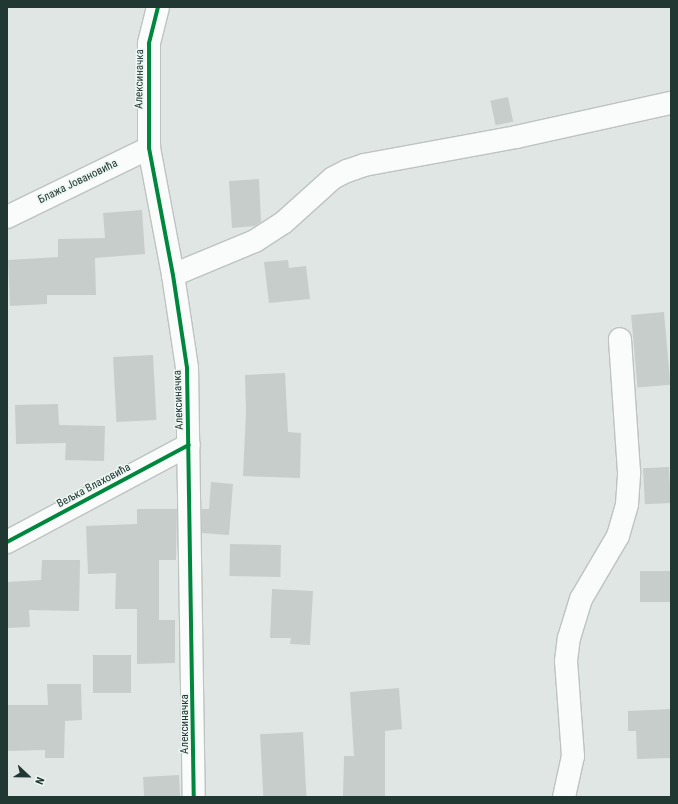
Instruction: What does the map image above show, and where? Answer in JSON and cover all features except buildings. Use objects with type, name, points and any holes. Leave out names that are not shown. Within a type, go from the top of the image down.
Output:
[{"type":"street","name":"Алексиначка","points":[[158,7],[149,44],[149,148],[173,275],[187,368],[194,797]]},
{"type":"street","points":[[173,275],[255,241],[283,223],[333,178],[352,169],[671,103]]},
{"type":"street","name":"Блажа Јовановића","points":[[7,217],[149,148]]},
{"type":"street","points":[[564,797],[573,756],[566,661],[569,638],[581,599],[618,536],[627,504],[629,472],[620,339]]},
{"type":"street","name":"Вељка Влаховића","points":[[7,542],[189,445]]},
{"type":"cycle path","points":[[158,7],[149,44],[149,148],[173,275],[187,368],[194,797]]},
{"type":"cycle path","points":[[7,542],[189,445]]}]
